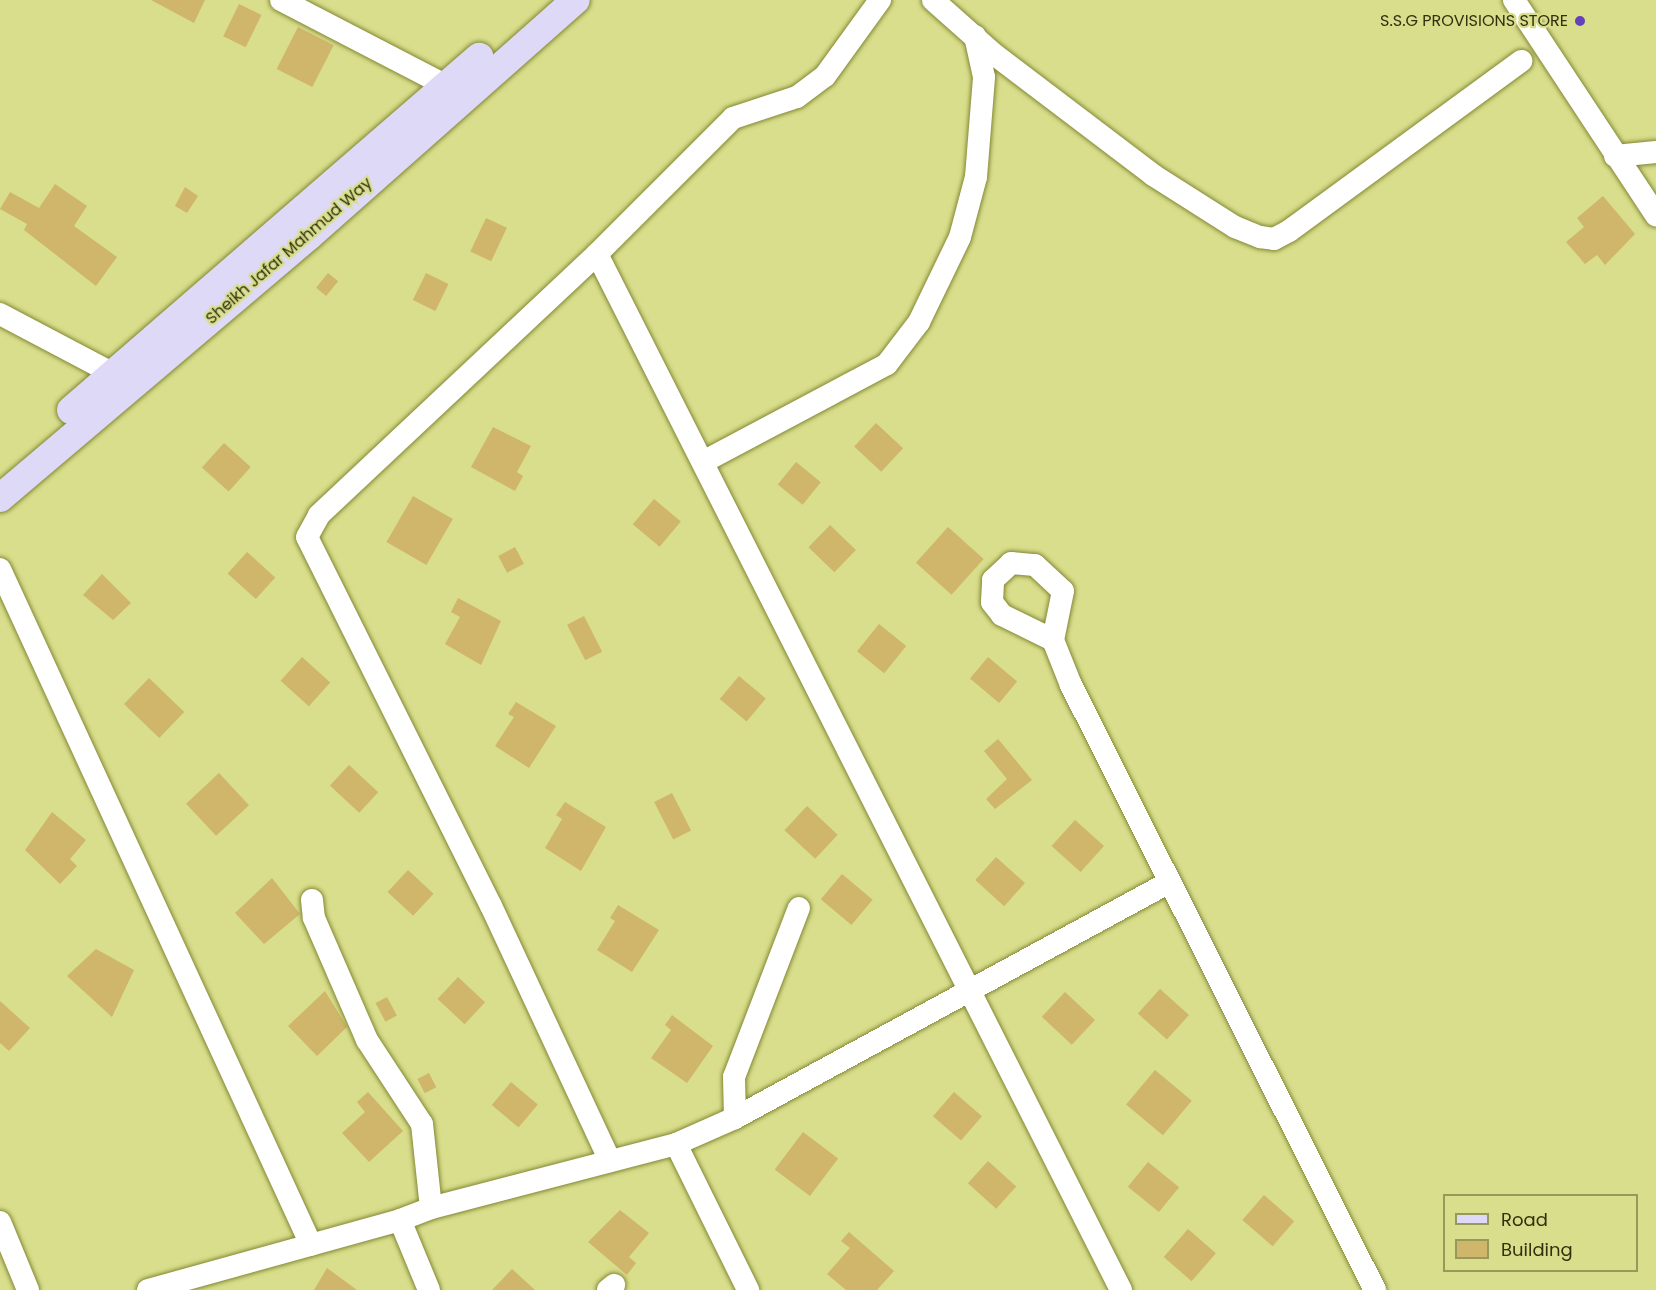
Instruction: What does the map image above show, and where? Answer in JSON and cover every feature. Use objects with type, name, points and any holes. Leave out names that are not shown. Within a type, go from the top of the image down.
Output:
[{"type":"main road","name":"Sheikh Jafar Mahmud Way","points":[[0,474],[112,373],[547,0]]},
{"type":"main road","name":"Sheikh Jafar Mahmud Way","points":[[0,498],[302,243],[576,0]]},
{"type":"street","points":[[281,0],[445,86]]},
{"type":"street","points":[[610,1161],[491,906],[308,537],[319,515],[597,254],[733,118],[797,97],[825,76],[880,0]]},
{"type":"street","points":[[933,0],[975,36],[1153,176],[1235,227],[1274,238],[1412,145],[1521,61]]},
{"type":"street","points":[[1514,0],[1656,215]]},
{"type":"street","points":[[703,462],[887,364],[919,322],[960,237],[976,177],[984,77],[975,36]]},
{"type":"street","points":[[1615,156],[1656,152]]},
{"type":"street","points":[[597,254],[1121,1290]]},
{"type":"street","points":[[0,314],[112,373]]},
{"type":"street","points":[[0,569],[311,1245]]},
{"type":"street","points":[[1053,640],[1168,883],[1375,1290]]},
{"type":"street","points":[[148,1290],[400,1220],[431,1208],[676,1144],[735,1118],[1168,883]]},
{"type":"street","points":[[312,900],[314,918],[367,1040],[422,1124],[431,1208]]},
{"type":"street","points":[[735,1118],[734,1077],[799,908]]},
{"type":"street","points":[[676,1144],[748,1290]]},
{"type":"street","points":[[400,1220],[429,1290]]},
{"type":"street","points":[[0,1222],[28,1290]]},
{"type":"building","points":[[151,0],[205,0],[194,23]]},
{"type":"building","points":[[239,4],[261,15],[246,47],[223,36]]},
{"type":"building","points":[[298,27],[334,45],[312,87],[277,69]]},
{"type":"building","points":[[55,184],[87,206],[74,226],[117,257],[96,286],[24,230],[27,224],[0,209],[10,192],[39,208]]},
{"type":"building","points":[[185,187],[198,196],[187,213],[175,206]]},
{"type":"building","points":[[1603,196],[1635,234],[1605,265],[1597,255],[1585,264],[1566,242],[1584,227],[1577,218]]},
{"type":"building","points":[[486,218],[507,228],[491,261],[470,252]]},
{"type":"building","points":[[328,273],[338,281],[326,296],[316,288]]},
{"type":"building","points":[[426,273],[448,284],[435,311],[413,300]]},
{"type":"building","points":[[876,423],[903,448],[881,472],[854,446]]},
{"type":"building","points":[[493,427],[531,446],[517,472],[523,476],[515,491],[471,467]]},
{"type":"building","points":[[224,443],[251,467],[229,492],[202,468]]},
{"type":"building","points":[[796,462],[821,482],[803,505],[778,485]]},
{"type":"building","points":[[413,496],[453,519],[426,565],[387,542]]},
{"type":"building","points":[[654,499],[681,521],[660,547],[633,524]]},
{"type":"building","points":[[830,525],[856,550],[834,572],[808,547]]},
{"type":"building","points":[[948,527],[984,559],[952,595],[916,563]]},
{"type":"building","points":[[515,547],[524,564],[507,573],[498,556]]},
{"type":"building","points":[[247,552],[275,577],[256,599],[228,574]]},
{"type":"building","points":[[102,574],[131,603],[113,620],[83,595]]},
{"type":"building","points":[[458,598],[501,621],[481,665],[445,644],[460,617],[451,612]]},
{"type":"building","points":[[584,616],[602,652],[585,660],[567,625]]},
{"type":"building","points":[[879,624],[906,646],[884,673],[857,651]]},
{"type":"building","points":[[302,657],[330,682],[309,706],[281,681]]},
{"type":"building","points":[[988,657],[1017,681],[999,703],[970,678]]},
{"type":"building","points":[[739,676],[766,698],[747,721],[720,699]]},
{"type":"building","points":[[149,678],[184,712],[159,738],[124,704]]},
{"type":"building","points":[[516,702],[556,726],[529,768],[495,746],[514,717],[508,714]]},
{"type":"building","points":[[998,739],[1032,780],[995,809],[986,799],[1007,779],[984,751]]},
{"type":"building","points":[[349,765],[378,792],[359,813],[330,785]]},
{"type":"building","points":[[219,773],[249,805],[216,836],[186,804]]},
{"type":"building","points":[[672,793],[691,830],[673,840],[654,802]]},
{"type":"building","points":[[565,802],[606,827],[581,871],[545,848],[562,819],[556,815]]},
{"type":"building","points":[[807,806],[838,835],[815,859],[784,830]]},
{"type":"building","points":[[52,812],[86,840],[70,859],[77,866],[60,884],[25,850]]},
{"type":"building","points":[[1075,820],[1104,846],[1081,872],[1052,846]]},
{"type":"building","points":[[996,857],[1025,883],[1004,906],[975,880]]},
{"type":"building","points":[[408,870],[434,894],[413,916],[388,892]]},
{"type":"building","points":[[842,874],[873,900],[851,925],[821,899]]},
{"type":"building","points":[[272,878],[300,914],[264,944],[235,913]]},
{"type":"building","points":[[618,905],[659,930],[632,972],[597,950],[615,921],[610,918]]},
{"type":"building","points":[[96,949],[134,970],[112,1017],[67,976]]},
{"type":"building","points":[[458,977],[485,1002],[465,1024],[438,999]]},
{"type":"building","points":[[1160,989],[1189,1015],[1167,1040],[1138,1014]]},
{"type":"building","points":[[325,991],[347,1027],[317,1056],[288,1026]]},
{"type":"building","points":[[1065,992],[1095,1020],[1072,1045],[1042,1017]]},
{"type":"building","points":[[387,997],[397,1016],[385,1022],[376,1003]]},
{"type":"building","points":[[0,1001],[30,1028],[9,1051],[0,1043]]},
{"type":"building","points":[[672,1015],[713,1046],[687,1083],[651,1058],[671,1030],[665,1025]]},
{"type":"building","points":[[1155,1070],[1192,1101],[1163,1135],[1126,1104]]},
{"type":"building","points":[[429,1073],[436,1087],[425,1093],[417,1079]]},
{"type":"building","points":[[511,1082],[538,1104],[519,1127],[492,1105]]},
{"type":"building","points":[[368,1092],[403,1131],[369,1162],[342,1133],[365,1112],[357,1102]]},
{"type":"building","points":[[954,1092],[982,1116],[961,1140],[933,1116]]},
{"type":"building","points":[[803,1132],[838,1158],[810,1196],[775,1170]]},
{"type":"building","points":[[988,1161],[1016,1186],[996,1209],[968,1183]]},
{"type":"building","points":[[1148,1162],[1179,1187],[1159,1212],[1128,1187]]},
{"type":"building","points":[[1264,1195],[1294,1221],[1273,1246],[1242,1220]]},
{"type":"building","points":[[620,1210],[649,1233],[629,1257],[636,1263],[627,1275],[588,1242]]},
{"type":"building","points":[[1188,1229],[1216,1253],[1192,1281],[1164,1257]]},
{"type":"building","points":[[849,1232],[894,1271],[877,1290],[846,1290],[827,1274],[850,1248],[841,1241]]},
{"type":"building","points":[[327,1268],[357,1290],[314,1290]]},
{"type":"building","points":[[512,1269],[535,1290],[492,1290]]},
{"type":"place","name":"S.S.G PROVISIONS STORE","points":[[1580,21]]}]
